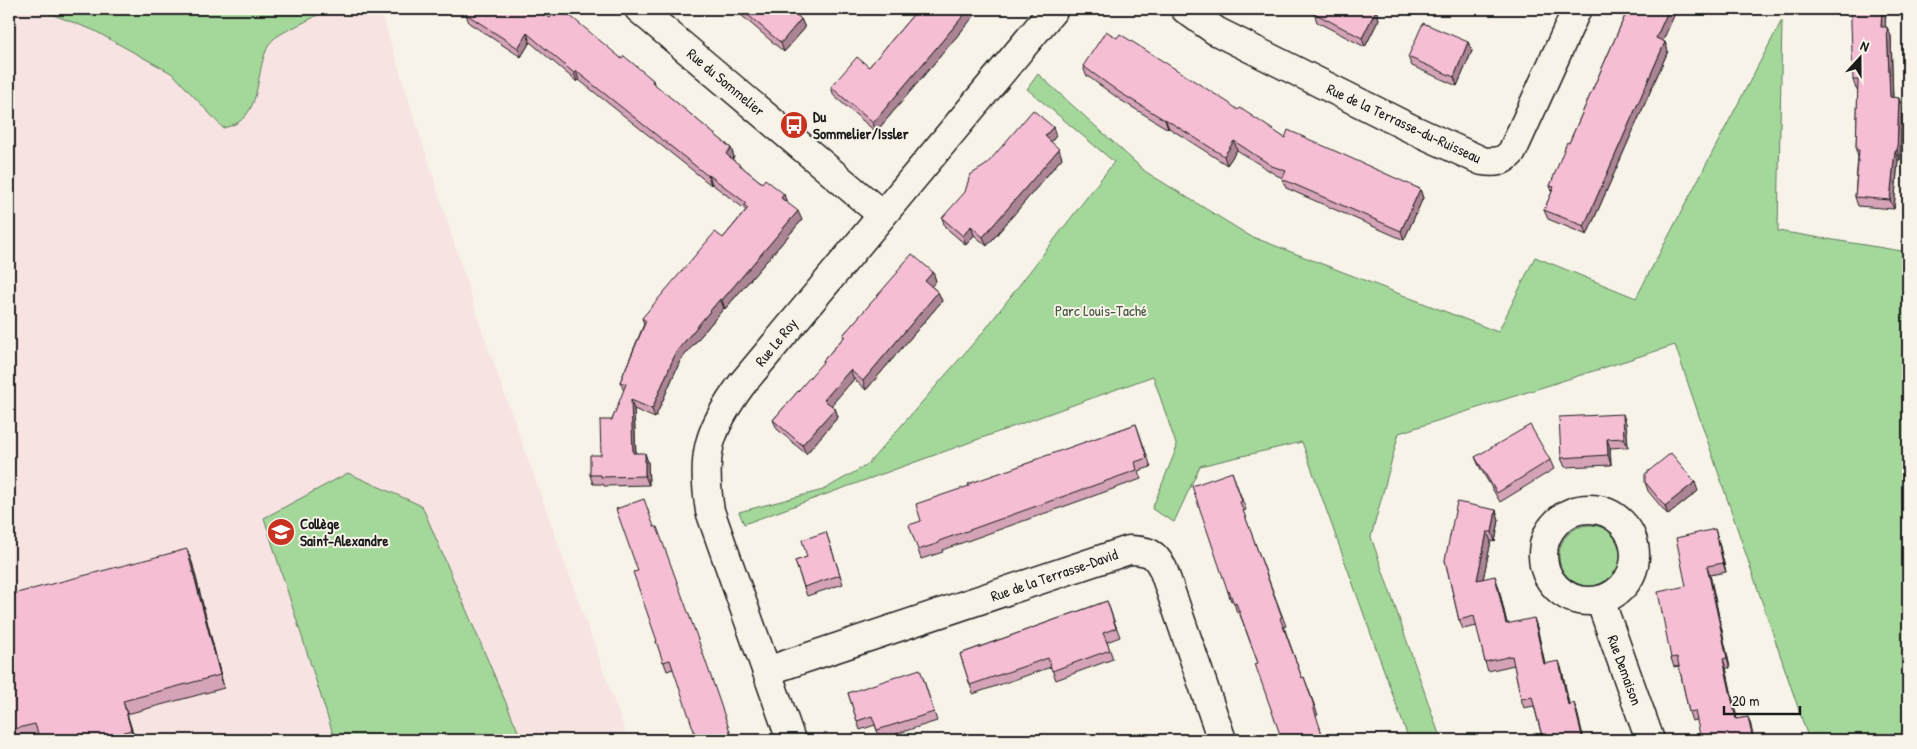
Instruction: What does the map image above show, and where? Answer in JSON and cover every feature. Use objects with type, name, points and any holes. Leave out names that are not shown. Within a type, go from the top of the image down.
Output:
[{"type":"street","name":"Rue Le Roy","points":[[792,740],[710,511],[706,487],[706,465],[714,427],[736,392],[1054,9]]},
{"type":"street","name":"Rue de la Terrasse-du-Ruisseau","points":[[1185,9],[1216,31],[1395,120],[1482,161],[1494,162],[1504,160],[1512,152],[1577,9]]},
{"type":"street","name":"Rue du Sommelier","points":[[655,13],[882,214]]},
{"type":"street","name":"Rue de la Terrasse-David","points":[[767,671],[1129,550],[1146,551],[1158,558],[1163,569],[1222,740]]},
{"type":"street","name":"Rue Demaison","points":[[1600,600],[1650,740]]},
{"type":"shaded area","name":"Collège Saint-Alexandre","points":[[9,9],[380,9],[481,328],[628,740],[9,740]]},
{"type":"green space","points":[[38,9],[325,9],[312,18],[280,34],[270,43],[261,67],[252,105],[246,115],[237,123],[223,128],[173,74],[93,30]]},
{"type":"green space","name":"Parc Louis-Taché","points":[[1782,20],[1778,231],[1908,252],[1908,740],[1809,740],[1675,345],[1399,433],[1371,537],[1441,740],[1409,740],[1302,442],[1200,466],[1174,522],[1152,509],[1177,447],[1153,376],[744,524],[739,512],[823,490],[867,465],[984,331],[1114,162],[1027,89],[1038,74],[1146,172],[1250,236],[1498,332],[1535,257],[1636,298]]},
{"type":"green space","points":[[348,473],[422,506],[521,738],[524,740],[335,740],[264,518]]},
{"type":"green space","points":[[1590,525],[1602,527],[1612,534],[1619,544],[1621,556],[1619,568],[1612,578],[1602,585],[1590,587],[1578,585],[1568,578],[1561,568],[1559,556],[1561,544],[1568,534],[1578,527]]},
{"type":"building","points":[[469,9],[536,9],[550,18],[558,9],[562,9],[622,59],[624,56],[653,80],[652,82],[731,148],[726,154],[762,183],[765,179],[784,194],[781,198],[798,211],[676,352],[652,409],[631,400],[633,453],[645,453],[645,476],[601,477],[601,475],[590,475],[590,455],[601,455],[600,420],[612,420],[626,384],[620,382],[646,321],[642,318],[715,232],[723,238],[748,208],[744,205],[746,203],[708,176],[576,71],[574,73],[527,33],[518,48],[466,14]]},
{"type":"building","points":[[741,9],[790,9],[801,19],[781,43]]},
{"type":"building","points":[[918,9],[969,9],[873,123],[831,87],[857,57],[869,67]]},
{"type":"building","points":[[1316,9],[1376,10],[1362,38],[1314,13]]},
{"type":"building","points":[[1628,9],[1669,9],[1656,38],[1665,42],[1584,226],[1544,210],[1554,187],[1550,186],[1567,142],[1569,143]]},
{"type":"building","points":[[1851,9],[1882,9],[1881,27],[1887,27],[1890,97],[1899,98],[1897,151],[1895,151],[1890,200],[1855,197],[1859,150],[1856,150],[1858,80],[1853,80]]},
{"type":"building","points":[[1423,23],[1468,42],[1454,77],[1408,57]]},
{"type":"building","points":[[1106,31],[1117,38],[1120,34],[1285,138],[1288,130],[1420,189],[1401,231],[1282,179],[1286,171],[1272,166],[1234,141],[1224,156],[1119,92],[1083,66]]},
{"type":"building","points":[[1033,110],[1053,127],[1045,136],[1059,149],[983,237],[971,226],[963,236],[942,218],[965,192],[970,175],[986,165]]},
{"type":"building","points":[[912,254],[933,272],[925,281],[938,292],[863,381],[850,370],[824,400],[835,408],[802,445],[773,420]]},
{"type":"building","points":[[1623,414],[1624,438],[1607,439],[1608,455],[1561,458],[1559,417]]},
{"type":"building","points":[[1136,424],[1147,458],[1135,462],[1137,470],[918,550],[909,525],[921,521],[916,504]]},
{"type":"building","points":[[1530,425],[1550,460],[1497,493],[1475,457]]},
{"type":"building","points":[[1671,453],[1695,482],[1665,506],[1645,482],[1645,474]]},
{"type":"building","points":[[1232,472],[1242,501],[1240,502],[1282,617],[1280,618],[1302,678],[1304,677],[1324,740],[1282,740],[1255,664],[1258,663],[1236,603],[1234,604],[1228,592],[1192,486]]},
{"type":"building","points":[[644,499],[654,527],[657,527],[733,740],[697,740],[670,660],[663,662],[633,572],[638,571],[616,509]]},
{"type":"building","points":[[1457,502],[1496,510],[1492,532],[1487,532],[1477,580],[1495,576],[1506,624],[1534,618],[1544,664],[1559,661],[1568,705],[1574,703],[1583,740],[1543,740],[1532,697],[1521,699],[1512,656],[1485,662],[1474,616],[1459,620],[1445,560]]},
{"type":"building","points":[[1715,529],[1723,563],[1707,566],[1727,658],[1723,659],[1736,719],[1748,717],[1753,740],[1701,740],[1695,711],[1689,712],[1677,657],[1671,658],[1658,592],[1686,586],[1676,538]]},
{"type":"building","points":[[826,532],[840,575],[804,587],[795,561],[807,557],[802,540]]},
{"type":"building","points":[[187,549],[220,675],[123,701],[131,730],[124,732],[126,740],[40,740],[35,724],[9,730],[9,595]]},
{"type":"building","points":[[1107,601],[1116,628],[1103,633],[1110,650],[1052,671],[1048,658],[970,685],[960,654]]},
{"type":"building","points":[[920,669],[934,712],[877,730],[872,716],[857,721],[848,693]]},
{"type":"building","points":[[1142,737],[1143,740],[1132,740]]},
{"type":"place","name":"Du Sommelier/Issler","points":[[794,125]]},
{"type":"place","name":"Collège Saint-Alexandre","points":[[281,532]]}]
